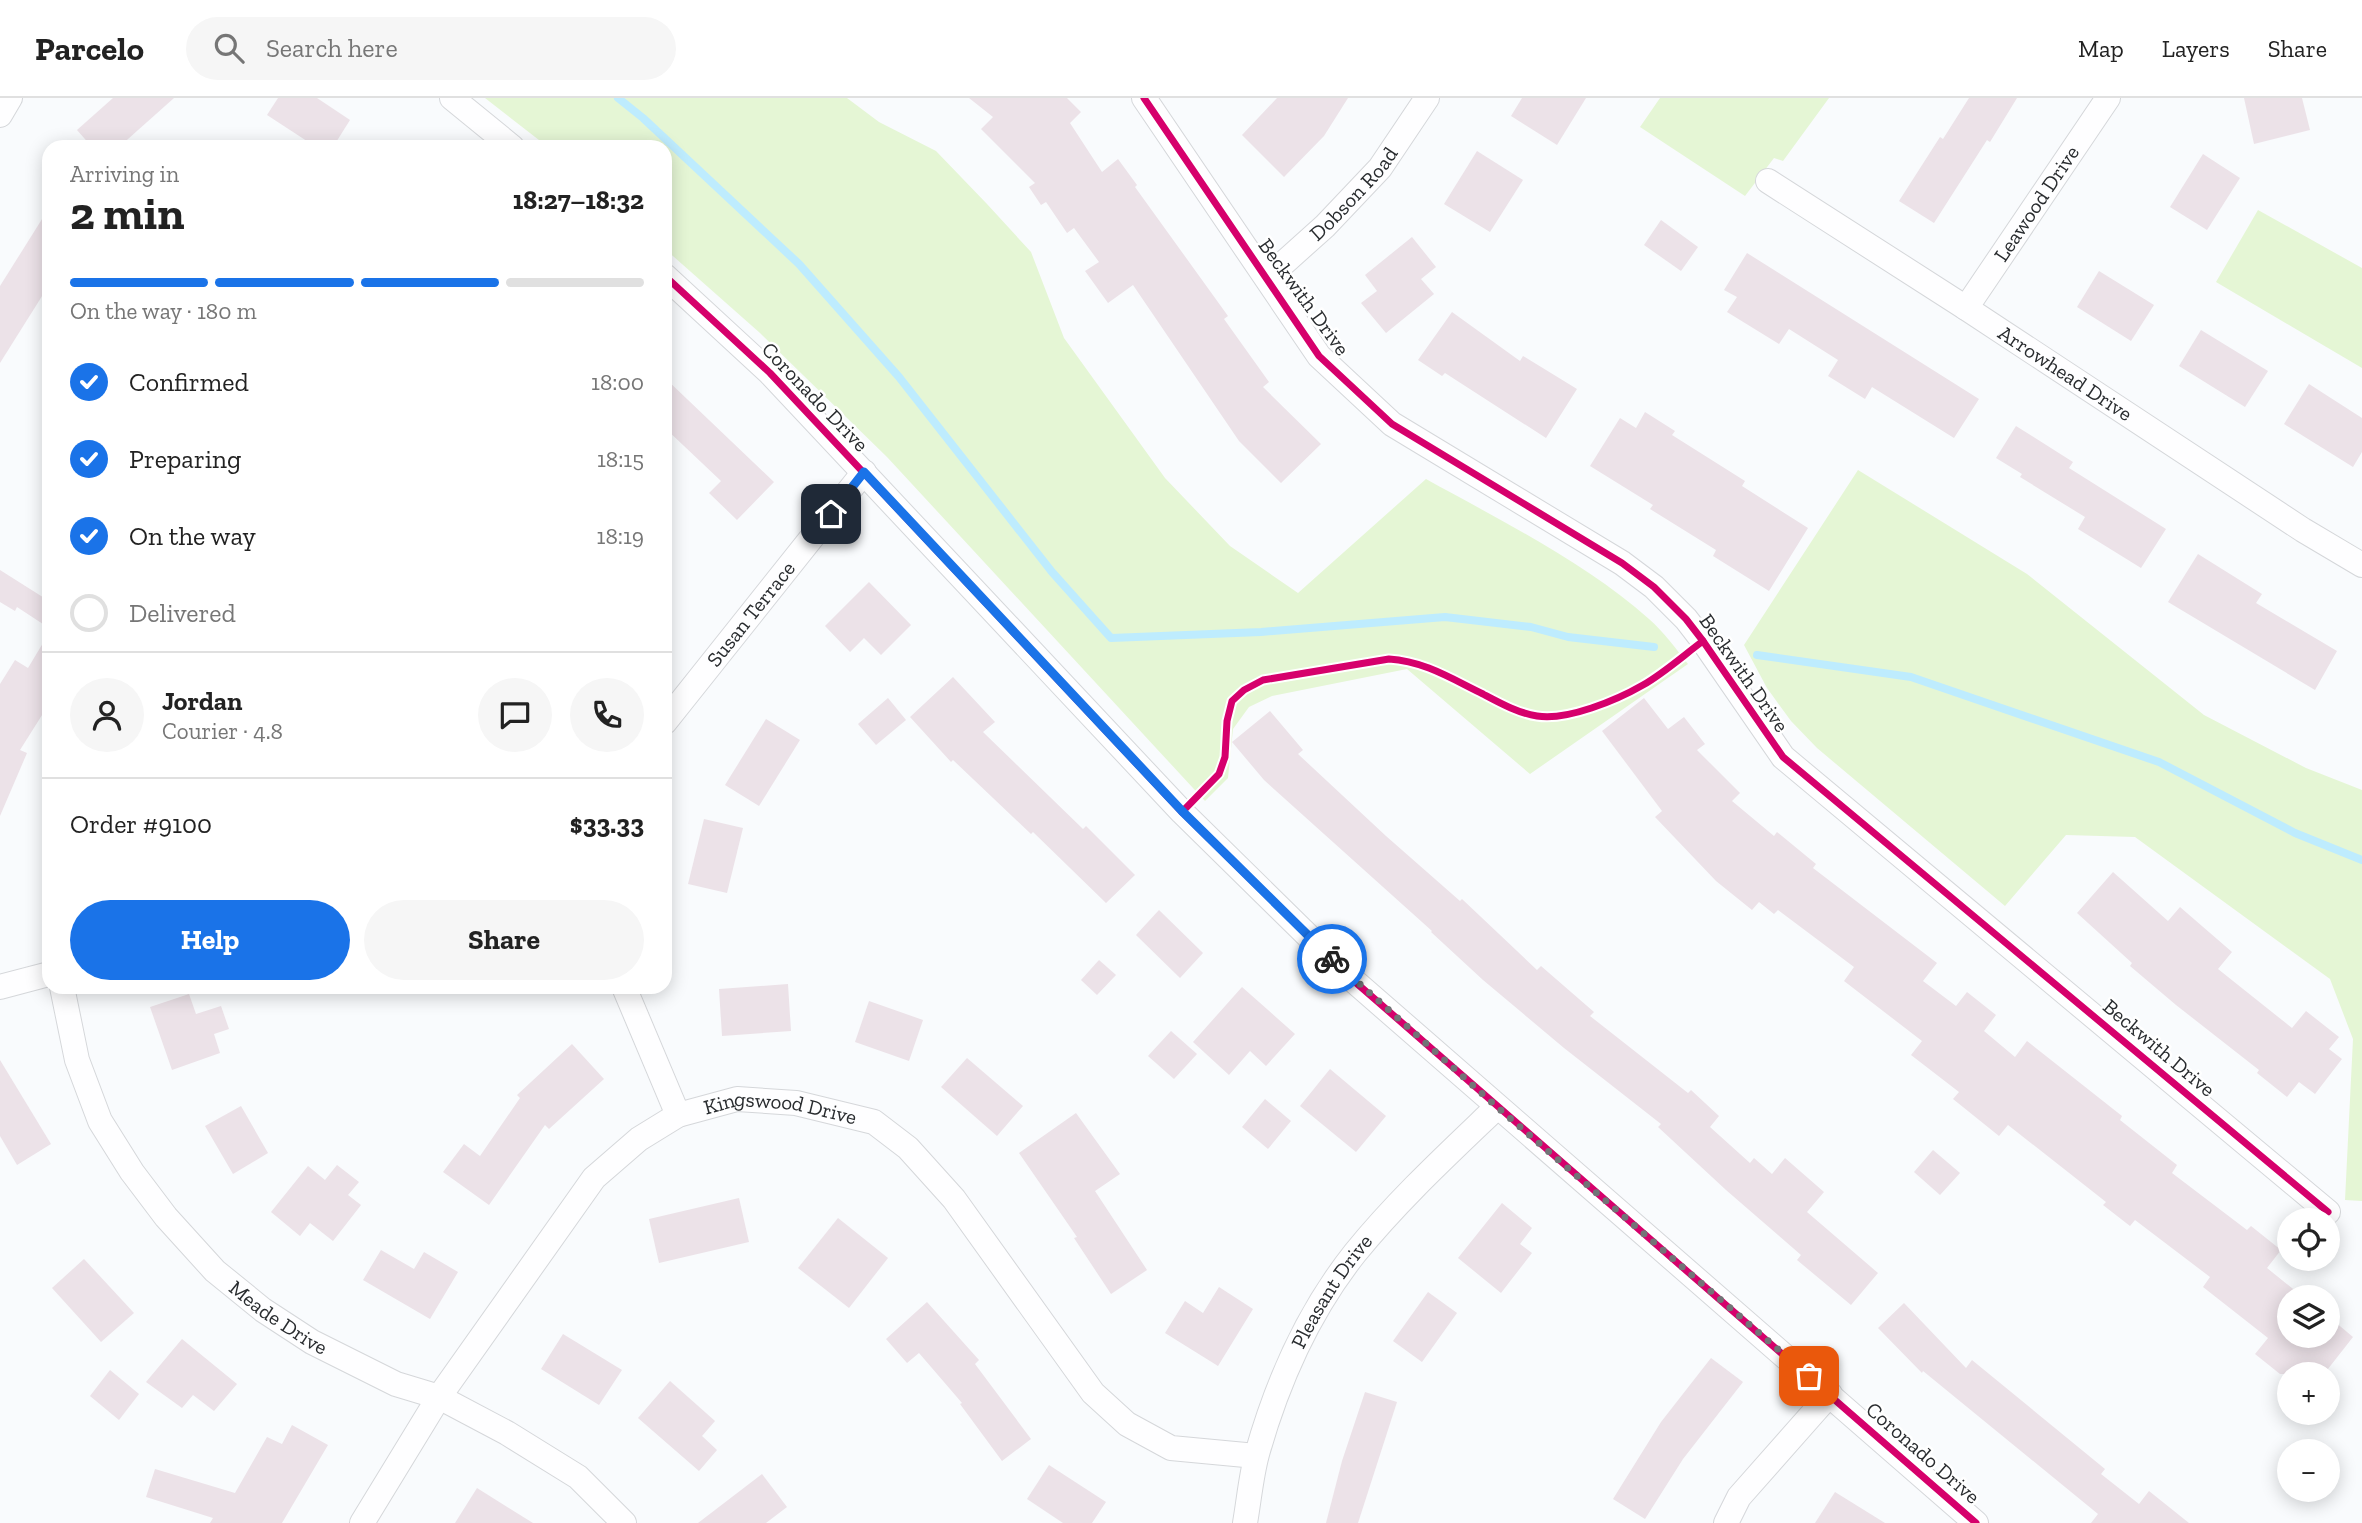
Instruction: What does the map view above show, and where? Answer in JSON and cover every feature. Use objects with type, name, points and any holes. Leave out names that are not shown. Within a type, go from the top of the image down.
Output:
[{"type":"street","points":[[0,116],[10,98]]},
{"type":"street","points":[[452,98],[503,140]]},
{"type":"street","name":"Beckwith Drive","points":[[1144,98],[1319,356],[1392,425],[1622,563],[1654,587],[1703,640],[1783,757],[2323,1208]]},
{"type":"street","name":"Dobson Road","points":[[1267,278],[1325,226],[1380,168],[1427,98]]},
{"type":"street","name":"Leawood Drive","points":[[1966,308],[2108,98]]},
{"type":"street","name":"Arrowhead Drive","points":[[1768,181],[2303,530],[2362,565]]},
{"type":"street","name":"Coronado Drive","points":[[672,282],[770,373],[1182,811],[1354,981],[1976,1523]]},
{"type":"street","name":"Susan Terrace","points":[[672,713],[864,472]]},
{"type":"street","points":[[0,987],[42,976]]},
{"type":"street","name":"Meade Drive","points":[[63,994],[77,1060],[100,1121],[132,1172],[166,1217],[215,1271],[263,1310],[312,1342],[396,1384],[439,1396],[507,1433],[578,1477],[624,1523]]},
{"type":"street","points":[[627,994],[678,1115]]},
{"type":"street","name":"Kingswood Drive","points":[[362,1523],[439,1396],[594,1178],[639,1139],[678,1115],[737,1099],[796,1103],[874,1122],[908,1149],[954,1199],[1093,1393],[1127,1424],[1171,1448],[1256,1456]]},
{"type":"street","name":"Pleasant Drive","points":[[1245,1523],[1256,1456],[1285,1373],[1319,1305],[1355,1254],[1416,1185],[1497,1107]]},
{"type":"street","points":[[1726,1523],[1739,1496],[1830,1394]]},
{"type":"green space","points":[[485,98],[847,98],[879,122],[936,151],[1031,252],[1064,338],[1165,478],[1230,546],[1298,593],[1426,479],[1542,543],[1598,579],[1654,624],[1688,664],[1530,774],[1407,669],[1272,696],[1249,707],[1233,729],[1228,778],[1205,801],[887,457],[760,333],[672,255],[672,140],[539,140]]},
{"type":"green space","points":[[1660,98],[1829,98],[1783,161],[1774,158],[1745,196],[1640,127]]},
{"type":"green space","points":[[2258,210],[2362,268],[2362,368],[2216,282]]},
{"type":"green space","points":[[1858,470],[2027,574],[2204,715],[2306,768],[2362,790],[2362,1201],[2345,1200],[2353,1039],[2330,979],[2135,837],[2066,835],[2005,906],[1817,748],[1791,721],[1767,688],[1744,645]]},
{"type":"building","points":[[113,98],[174,98],[127,140],[86,140],[77,130]]},
{"type":"building","points":[[278,98],[317,98],[350,120],[337,140],[305,140],[267,115]]},
{"type":"building","points":[[969,98],[1067,98],[1081,112],[1070,123],[1102,172],[1118,159],[1137,185],[1135,187],[1228,316],[1224,319],[1269,382],[1263,387],[1321,444],[1281,483],[1239,441],[1133,285],[1108,303],[1085,271],[1099,262],[1074,228],[1067,233],[1046,202],[1041,205],[1029,187],[1035,183],[981,129],[993,117]]},
{"type":"building","points":[[1277,98],[1348,98],[1324,136],[1284,177],[1242,135]]},
{"type":"building","points":[[1522,98],[1586,98],[1557,145],[1511,116]]},
{"type":"building","points":[[1969,98],[2017,98],[1934,223],[1899,201]]},
{"type":"building","points":[[2244,98],[2302,98],[2310,130],[2254,144]]},
{"type":"building","points":[[1477,151],[1523,180],[1490,232],[1444,204]]},
{"type":"building","points":[[2203,154],[2240,178],[2207,230],[2170,207]]},
{"type":"building","points":[[42,219],[42,296],[0,363],[0,286]]},
{"type":"building","points":[[1661,220],[1698,247],[1681,271],[1644,245]]},
{"type":"building","points":[[1412,237],[1436,267],[1421,279],[1434,294],[1386,333],[1361,303],[1377,291],[1365,275]]},
{"type":"building","points":[[1747,253],[1979,399],[1954,438],[1872,387],[1865,399],[1828,376],[1838,360],[1789,329],[1779,344],[1727,312],[1737,297],[1724,290]]},
{"type":"building","points":[[2099,271],[2154,305],[2131,341],[2077,307]]},
{"type":"building","points":[[1452,312],[1520,361],[1523,356],[1577,389],[1546,438],[1445,373],[1442,376],[1418,360]]},
{"type":"building","points":[[2201,330],[2268,371],[2245,407],[2179,366]]},
{"type":"building","points":[[2309,384],[2362,418],[2362,452],[2353,467],[2284,424]]},
{"type":"building","points":[[672,385],[774,482],[737,520],[709,493],[721,481],[672,435]]},
{"type":"building","points":[[1645,412],[1675,431],[1672,435],[1745,481],[1742,486],[1808,528],[1769,591],[1713,556],[1716,550],[1650,509],[1653,505],[1590,466],[1620,418],[1636,428]]},
{"type":"building","points":[[2016,426],[2073,462],[2069,468],[2166,529],[2141,568],[2078,529],[2085,517],[2020,477],[2022,474],[1996,458]]},
{"type":"building","points":[[2198,554],[2262,594],[2256,603],[2337,651],[2315,690],[2168,602]]},
{"type":"building","points":[[0,570],[42,597],[42,623],[17,607],[15,611],[0,602]]},
{"type":"building","points":[[869,582],[911,625],[881,655],[864,638],[850,652],[825,626]]},
{"type":"building","points":[[42,645],[42,715],[20,750],[27,753],[0,816],[0,684],[15,660],[28,668]]},
{"type":"building","points":[[953,677],[995,722],[983,732],[1083,829],[1086,826],[1135,875],[1106,903],[1033,832],[1031,834],[953,760],[951,762],[910,717]]},
{"type":"building","points":[[888,698],[906,720],[876,745],[858,724]]},
{"type":"building","points":[[1644,698],[1668,729],[1684,717],[1705,744],[1697,750],[1740,793],[1732,801],[1774,836],[1777,832],[1816,864],[1813,868],[1937,963],[1923,981],[1956,1006],[1967,992],[1996,1015],[1984,1031],[2015,1057],[2027,1041],[2122,1116],[2120,1120],[2177,1165],[2172,1173],[2247,1230],[2251,1226],[2277,1247],[2277,1255],[2267,1268],[2288,1285],[2277,1285],[2277,1348],[2340,1348],[2340,1326],[2353,1337],[2333,1362],[2277,1362],[2277,1372],[2255,1354],[2268,1338],[2203,1287],[2210,1277],[2135,1220],[2130,1226],[2103,1205],[2106,1202],[2008,1125],[1999,1136],[1953,1099],[1959,1092],[1911,1055],[1922,1041],[1844,981],[1854,967],[1778,910],[1774,914],[1759,902],[1752,910],[1716,881],[1655,817],[1662,811],[1602,731]]},
{"type":"building","points":[[1270,711],[1303,750],[1298,754],[1386,836],[1460,901],[1462,899],[1537,970],[1541,966],[1594,1012],[1590,1016],[1688,1093],[1691,1090],[1719,1116],[1710,1127],[1750,1163],[1754,1158],[1772,1174],[1785,1158],[1824,1192],[1807,1212],[1878,1273],[1851,1305],[1797,1260],[1801,1255],[1658,1127],[1661,1124],[1483,980],[1264,780],[1232,742]]},
{"type":"building","points":[[766,719],[800,740],[759,806],[725,785]]},
{"type":"building","points":[[704,819],[743,828],[727,893],[688,884]]},
{"type":"building","points":[[2113,872],[2168,921],[2180,907],[2232,952],[2218,969],[2292,1028],[2306,1011],[2339,1037],[2329,1049],[2342,1059],[2315,1094],[2299,1082],[2287,1097],[2257,1073],[2259,1070],[2130,966],[2132,963],[2077,913]]},
{"type":"building","points":[[1159,910],[1203,953],[1180,978],[1136,935]]},
{"type":"building","points":[[1099,960],[1116,975],[1097,995],[1081,980]]},
{"type":"building","points":[[788,984],[791,1031],[722,1036],[719,989]]},
{"type":"building","points":[[1242,987],[1295,1034],[1266,1066],[1250,1051],[1229,1075],[1193,1042]]},
{"type":"building","points":[[189,994],[196,1014],[221,1006],[229,1029],[214,1034],[220,1053],[172,1070],[150,1007]]},
{"type":"building","points":[[869,1001],[923,1020],[909,1061],[855,1042]]},
{"type":"building","points":[[1171,1031],[1197,1054],[1174,1079],[1148,1056]]},
{"type":"building","points":[[572,1044],[604,1079],[549,1129],[545,1125],[489,1205],[443,1172],[464,1144],[480,1156],[520,1098],[517,1095]]},
{"type":"building","points":[[967,1058],[1023,1106],[997,1136],[941,1087]]},
{"type":"building","points":[[0,1060],[51,1144],[17,1165],[0,1136]]},
{"type":"building","points":[[1330,1069],[1386,1116],[1356,1152],[1300,1106]]},
{"type":"building","points":[[1265,1099],[1291,1121],[1268,1149],[1242,1127]]},
{"type":"building","points":[[241,1106],[268,1153],[233,1174],[205,1126]]},
{"type":"building","points":[[1076,1113],[1120,1174],[1095,1191],[1147,1270],[1111,1294],[1074,1238],[1077,1237],[1019,1153]]},
{"type":"building","points":[[1933,1150],[1960,1173],[1940,1195],[1914,1172]]},
{"type":"building","points":[[337,1165],[359,1182],[348,1195],[361,1205],[333,1241],[310,1223],[300,1236],[271,1212],[308,1166],[325,1180]]},
{"type":"building","points":[[739,1198],[749,1242],[659,1263],[649,1219]]},
{"type":"building","points":[[1502,1203],[1532,1228],[1520,1244],[1532,1253],[1501,1293],[1458,1258]]},
{"type":"building","points":[[838,1218],[888,1258],[849,1308],[798,1268]]},
{"type":"building","points":[[381,1250],[414,1269],[424,1252],[458,1272],[430,1319],[363,1280]]},
{"type":"building","points":[[84,1259],[134,1313],[101,1342],[52,1288]]},
{"type":"building","points":[[1219,1287],[1253,1309],[1218,1366],[1165,1333],[1185,1301],[1203,1313]]},
{"type":"building","points":[[1428,1292],[1457,1313],[1422,1362],[1393,1341]]},
{"type":"building","points":[[927,1302],[979,1360],[975,1364],[1031,1439],[1002,1461],[960,1404],[962,1403],[919,1353],[907,1363],[886,1339]]},
{"type":"building","points":[[1904,1303],[1966,1368],[1972,1360],[2105,1469],[2101,1474],[2139,1504],[2149,1491],[2189,1523],[2091,1523],[2098,1514],[1923,1371],[1922,1373],[1878,1328]]},
{"type":"building","points":[[563,1334],[622,1370],[599,1405],[541,1369]]},
{"type":"building","points":[[182,1339],[237,1384],[214,1411],[193,1395],[182,1408],[146,1382]]},
{"type":"building","points":[[1711,1358],[1743,1382],[1683,1459],[1645,1519],[1613,1499],[1661,1422]]},
{"type":"building","points":[[110,1370],[139,1394],[119,1420],[90,1396]]},
{"type":"building","points":[[670,1381],[715,1421],[702,1436],[717,1450],[699,1471],[638,1418]]},
{"type":"building","points":[[1365,1392],[1397,1402],[1358,1523],[1326,1523],[1342,1461]]},
{"type":"building","points":[[292,1425],[328,1445],[282,1523],[210,1523],[213,1518],[146,1497],[155,1469],[235,1493],[267,1437],[282,1444]]},
{"type":"building","points":[[1049,1465],[1106,1502],[1092,1523],[1063,1523],[1027,1499]]},
{"type":"building","points":[[762,1474],[787,1507],[766,1523],[698,1523]]},
{"type":"building","points":[[477,1488],[533,1523],[455,1523]]},
{"type":"building","points":[[1835,1492],[1885,1523],[1815,1523]]},
{"type":"waterway","points":[[618,98],[667,140]]},
{"type":"waterway","points":[[672,145],[799,264],[899,377],[1052,572],[1111,638],[1261,632],[1445,617],[1531,627],[1568,637],[1654,647]]},
{"type":"waterway","points":[[1757,655],[1911,677],[2159,762],[2295,833],[2362,860]]},
{"type":"cycle path","points":[[1144,98],[1319,356],[1392,424],[1622,563],[1654,587],[1686,619],[1703,641],[1783,757],[2323,1208]]},
{"type":"cycle path","points":[[672,282],[770,373],[1182,812],[1354,981],[1976,1523]]},
{"type":"cycle path","points":[[1182,812],[1219,774],[1225,757],[1227,721],[1232,701],[1244,690],[1263,680],[1389,659],[1402,660],[1438,672],[1516,710],[1549,717],[1592,708],[1632,691],[1659,675],[1703,641]]},
{"type":"way so far","points":[[1332,959],[1497,1107],[1809,1376]]},
{"type":"route","points":[[831,514],[864,472],[1182,811],[1332,959]]}]
